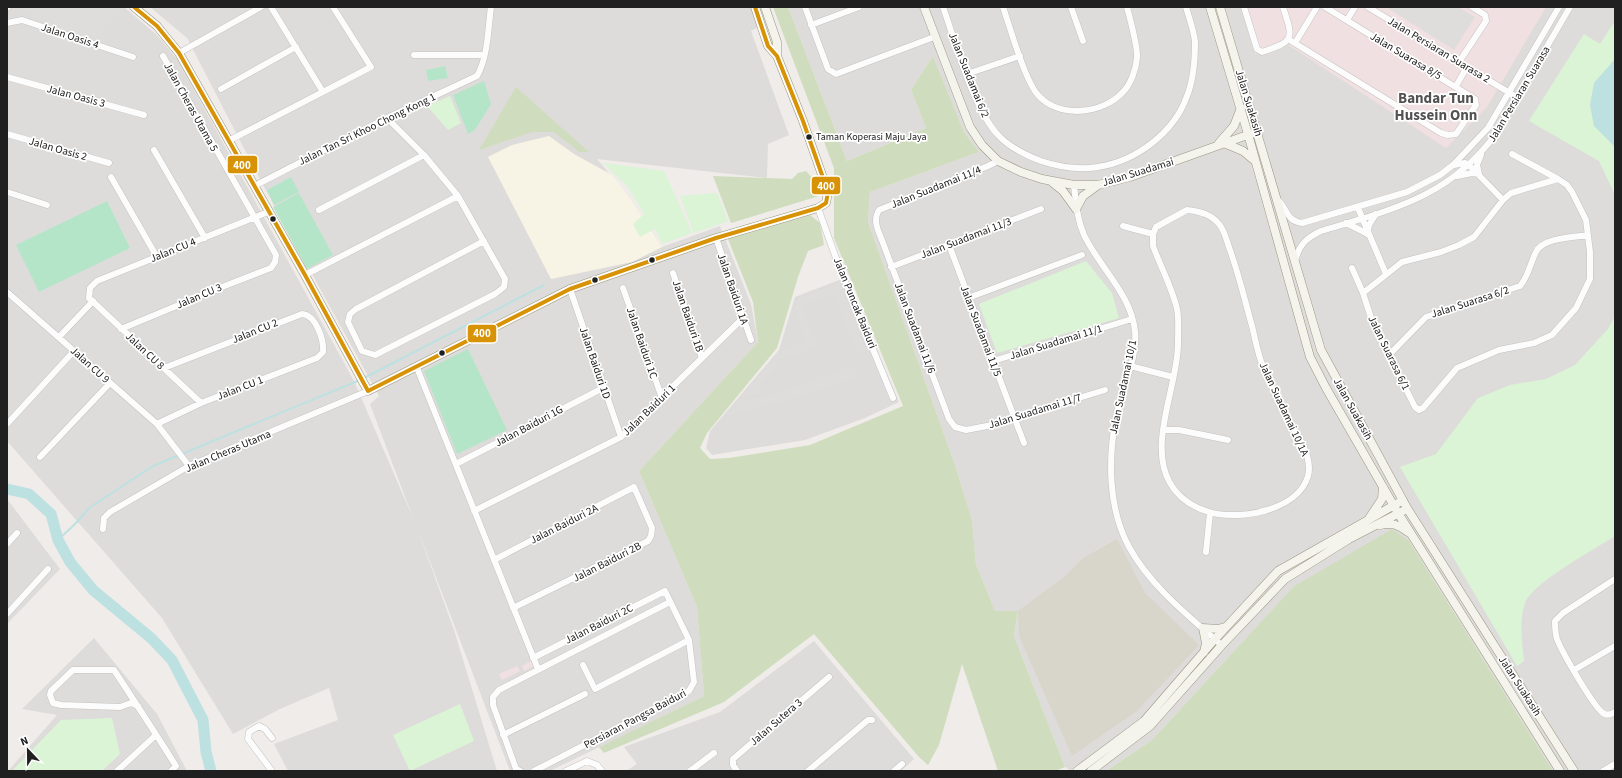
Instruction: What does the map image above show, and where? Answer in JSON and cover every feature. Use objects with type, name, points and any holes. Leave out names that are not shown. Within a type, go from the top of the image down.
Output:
[{"type":"street","points":[[134,7],[157,26],[179,53],[305,275],[368,391],[417,368],[570,289],[716,238],[818,208],[826,203],[828,192],[803,121],[777,56],[768,46],[755,7]]},
{"type":"street","points":[[179,53],[261,7]]},
{"type":"street","points":[[270,7],[323,92]]},
{"type":"street","points":[[228,141],[371,67],[333,7]]},
{"type":"street","points":[[414,55],[484,55],[491,7]]},
{"type":"street","points":[[765,7],[777,42],[777,56]]},
{"type":"street","points":[[805,7],[828,69],[836,74],[934,37]]},
{"type":"street","points":[[811,25],[859,7]]},
{"type":"street","name":"Jalan Suadamai","points":[[924,7],[934,37],[970,127],[982,145],[998,161],[1021,172],[1052,182],[1074,185],[1098,185],[1130,177],[1258,131]]},
{"type":"street","name":"Jalan Suadamai 6/2","points":[[943,7],[983,114],[997,134],[1015,149],[1044,162],[1072,168],[1098,167],[1123,160],[1146,147],[1164,132],[1175,119],[1187,96],[1194,62],[1195,41],[1186,7]]},
{"type":"street","points":[[1003,7],[1033,89],[1045,102],[1069,111],[1090,110],[1106,103],[1123,92],[1128,84],[1138,57],[1128,7]]},
{"type":"street","points":[[1071,7],[1083,41]]},
{"type":"street","name":"Jalan Suakasih","points":[[1210,7],[1241,108],[1310,357],[1326,388],[1393,505],[1560,771]]},
{"type":"street","name":"Jalan Suakasih","points":[[1220,7],[1258,131],[1275,197],[1321,350],[1405,504],[1574,771]]},
{"type":"street","points":[[1244,7],[1257,49],[1262,52],[1285,44],[1288,39],[1290,32],[1283,7]]},
{"type":"street","points":[[1295,43],[1317,7]]},
{"type":"street","name":"Jalan Suarasa 8/5","points":[[1288,39],[1441,133],[1448,135],[1456,134],[1476,105],[1475,99],[1325,7]]},
{"type":"street","points":[[1347,20],[1355,7]]},
{"type":"street","name":"Jalan Persiaran Suarasa 2","points":[[1368,7],[1518,98]]},
{"type":"street","points":[[1459,62],[1486,21],[1485,15],[1472,7]]},
{"type":"street","name":"Jalan Persiaran Suarasa","points":[[1275,197],[1281,203],[1288,217],[1294,222],[1302,223],[1358,208],[1407,192],[1440,175],[1453,165],[1488,128],[1559,7]]},
{"type":"street","name":"Jalan Persiaran Suarasa","points":[[1295,261],[1299,248],[1304,241],[1321,231],[1376,214],[1420,198],[1455,177],[1469,165],[1482,152],[1496,134],[1570,7]]},
{"type":"street","name":"Jalan Oasis 4","points":[[7,23],[22,20],[133,57]]},
{"type":"street","points":[[221,89],[296,48]]},
{"type":"street","name":"Jalan Tan Sri Khoo Chong Kong 1","points":[[254,186],[387,118],[477,76],[484,55]]},
{"type":"street","name":"Jalan Cheras Utama 5","points":[[163,56],[253,218],[276,255],[275,262]]},
{"type":"street","points":[[967,74],[1020,56]]},
{"type":"street","points":[[1456,86],[1467,67]]},
{"type":"street","name":"Jalan Oasis 3","points":[[7,77],[144,115]]},
{"type":"street","points":[[1241,108],[1234,126],[1221,144],[1243,151],[1256,162]]},
{"type":"street","points":[[387,118],[424,155],[458,196],[484,241],[505,278],[504,287],[495,294],[375,355],[362,351],[348,322],[350,314],[356,309],[484,241]]},
{"type":"street","name":"Jalan Oasis 2","points":[[7,134],[109,163]]},
{"type":"street","points":[[154,150],[205,238]]},
{"type":"street","points":[[1479,174],[1477,165],[1482,152]]},
{"type":"street","points":[[1512,154],[1568,185],[1586,220],[1588,235]]},
{"type":"street","points":[[319,210],[424,155]]},
{"type":"street","name":"Jalan Suadamai 11/4","points":[[876,216],[879,210],[998,161]]},
{"type":"street","points":[[1453,165],[1465,163],[1469,165],[1503,200]]},
{"type":"street","points":[[1455,177],[1472,173],[1479,174]]},
{"type":"street","points":[[111,178],[157,257]]},
{"type":"street","points":[[1363,293],[1402,262],[1440,252],[1459,245],[1474,237],[1503,200],[1511,193],[1558,179]]},
{"type":"street","points":[[1052,182],[1063,191],[1076,209],[1083,196],[1098,185]]},
{"type":"street","name":"Jalan Suadamai 10/1","points":[[1074,185],[1076,209],[1084,235],[1101,264],[1120,291],[1135,331],[1134,351],[1118,408],[1112,436],[1110,464],[1114,504],[1129,546],[1141,565],[1175,605],[1222,645]]},
{"type":"street","points":[[7,192],[47,205]]},
{"type":"street","points":[[305,275],[458,196]]},
{"type":"street","name":"Jalan Puncak Baiduri","points":[[818,208],[841,272],[893,398]]},
{"type":"street","points":[[1358,208],[1367,234],[1386,274]]},
{"type":"street","name":"Jalan Suadamai 11/3","points":[[891,267],[1041,209]]},
{"type":"street","name":"Jalan Suadamai 10/1A","points":[[1187,210],[1201,212],[1219,224],[1239,274],[1260,360],[1281,407],[1305,450],[1309,464],[1308,476],[1302,486],[1284,504],[1269,510],[1242,516],[1210,513],[1195,507],[1181,498],[1169,482],[1163,466],[1163,430],[1173,377],[1177,362],[1177,310],[1153,246],[1153,234],[1156,227],[1187,210]]},
{"type":"street","name":"Jalan CU 4","points":[[59,337],[91,300],[90,288],[97,281],[268,212]]},
{"type":"street","points":[[1367,234],[1369,225],[1376,214]]},
{"type":"street","name":"Jalan Suadamai 11/6","points":[[876,216],[876,222],[891,267],[948,419],[955,427],[966,430]]},
{"type":"street","points":[[1346,224],[1359,228],[1367,234]]},
{"type":"street","points":[[1123,226],[1153,234]]},
{"type":"street","name":"Jalan Suarasa 6/2","points":[[1390,355],[1426,317],[1520,286],[1527,278],[1536,252],[1540,246],[1547,242],[1588,235]]},
{"type":"street","name":"Jalan Suarasa 6/1","points":[[1352,268],[1363,293],[1372,321],[1415,407],[1419,410],[1423,408],[1457,368],[1499,350],[1534,343],[1552,335],[1576,308],[1590,279],[1590,252],[1588,235]]},
{"type":"street","name":"Jalan Baiduri 1A","points":[[716,238],[751,340]]},
{"type":"street","name":"Jalan Suadamai 11/5","points":[[949,245],[1024,443]]},
{"type":"street","points":[[968,298],[1082,255]]},
{"type":"street","name":"Jalan CU 3","points":[[121,329],[271,268],[275,262]]},
{"type":"street","name":"Jalan Baiduri 1B","points":[[673,273],[702,358]]},
{"type":"street","name":"Jalan Baiduri 1C","points":[[623,288],[662,398]]},
{"type":"street","name":"Jalan Baiduri 1D","points":[[570,289],[621,437]]},
{"type":"street","name":"Jalan CU 9","points":[[7,292],[157,424],[189,466]]},
{"type":"street","name":"Jalan CU 8","points":[[91,300],[201,403]]},
{"type":"street","name":"Jalan CU 2","points":[[164,368],[302,314],[307,314],[312,319],[324,345],[323,352]]},
{"type":"street","name":"Jalan Baiduri 1","points":[[474,511],[621,437],[743,318]]},
{"type":"street","name":"Jalan Suadamai 11/1","points":[[993,361],[1132,320]]},
{"type":"street","points":[[7,424],[74,351]]},
{"type":"street","name":"Jalan CU 1","points":[[157,424],[201,403],[317,358],[323,352]]},
{"type":"street","points":[[1130,366],[1173,377]]},
{"type":"street","points":[[417,368],[538,669]]},
{"type":"street","points":[[40,457],[110,383]]},
{"type":"street","name":"Jalan Baiduri 1G","points":[[456,464],[603,388]]},
{"type":"street","name":"Jalan Suadamai 11/7","points":[[966,430],[1105,390]]},
{"type":"street","name":"Jalan Cheras Utama","points":[[103,529],[104,518],[110,512],[189,466],[368,391]]},
{"type":"street","points":[[1163,430],[1186,431],[1228,440]]},
{"type":"street","name":"Jalan Baiduri 2A","points":[[494,560],[634,487]]},
{"type":"street","name":"Jalan Baiduri 2B","points":[[513,608],[648,541],[651,536],[652,528],[634,487]]},
{"type":"street","points":[[1369,524],[1382,499],[1383,487]]},
{"type":"street","points":[[1091,771],[1150,726],[1222,645],[1285,579],[1369,524],[1393,505],[1405,504]]},
{"type":"street","points":[[1076,771],[1144,721],[1215,639],[1278,571],[1369,524],[1398,513],[1405,504]]},
{"type":"street","points":[[1206,552],[1210,513]]},
{"type":"street","points":[[1369,524],[1390,523],[1400,526],[1410,533]]},
{"type":"street","points":[[7,544],[17,534]]},
{"type":"street","points":[[7,614],[48,569]]},
{"type":"street","points":[[1615,579],[1563,613],[1555,621],[1555,631],[1558,641],[1590,697],[1603,713],[1607,715],[1615,712]]},
{"type":"street","name":"Persiaran Pangsa Baiduri","points":[[534,771],[689,691],[694,682],[689,640],[665,591]]},
{"type":"street","name":"Jalan Baiduri 2C","points":[[533,658],[665,591]]},
{"type":"street","points":[[520,771],[516,769],[493,705],[493,697],[498,690],[670,602]]},
{"type":"street","points":[[1204,652],[1206,643],[1203,628],[1218,629],[1228,626]]},
{"type":"street","points":[[583,664],[595,689],[689,640]]},
{"type":"street","points":[[1574,670],[1615,646]]},
{"type":"street","points":[[138,706],[131,703],[120,707],[61,705],[53,703],[50,695],[51,691],[73,670],[114,670],[138,706],[178,769],[171,771]]},
{"type":"street","name":"Jalan Sutera 3","points":[[737,771],[733,765],[733,759],[829,677]]},
{"type":"street","points":[[503,735],[584,694]]},
{"type":"street","points":[[808,771],[868,720],[872,720]]},
{"type":"street","points":[[272,738],[265,729],[259,726],[249,732],[248,739],[272,771]]},
{"type":"street","points":[[117,771],[156,735]]},
{"type":"street","points":[[690,771],[714,753]]},
{"type":"street","points":[[566,771],[586,762],[601,769]]},
{"type":"street","points":[[894,771],[902,764]]},
{"type":"street","points":[[1603,771],[1615,764]]},
{"type":"shaded area","points":[[7,7],[124,7],[157,35],[177,59],[354,381],[413,518],[370,404],[379,396],[263,185],[187,38],[150,7],[751,7],[758,27],[751,31],[789,135],[768,144],[767,178],[597,159],[630,198],[662,247],[720,226],[751,304],[758,342],[639,471],[697,607],[704,696],[550,771],[510,771],[416,525],[454,630],[497,771],[288,771],[274,744],[338,720],[329,688],[280,709],[233,734],[162,618],[7,441]]},
{"type":"shaded area","points":[[21,7],[119,7],[121,9],[96,39],[39,21]]},
{"type":"shaded area","name":"Bandar Tun Hussein Onn","points":[[788,7],[1615,7],[1615,771],[1553,771],[1409,541],[1293,587],[1152,740],[1106,771],[1071,771],[1065,767],[1014,636],[1018,612],[995,611],[976,564],[972,520],[955,465],[868,222],[870,192],[979,152],[964,132],[933,56],[911,90],[926,128],[847,161]]},
{"type":"shaded area","points":[[1241,7],[1546,7],[1487,107],[1446,148],[1287,44],[1255,54]]},
{"type":"shaded area","points":[[1386,7],[1458,7],[1475,17],[1454,50]]},
{"type":"shaded area","points":[[883,63],[885,72],[888,140],[848,157],[821,83]]},
{"type":"shaded area","points":[[549,136],[574,154],[612,175],[630,198],[662,247],[632,262],[551,279],[488,157],[512,145]]},
{"type":"shaded area","points":[[847,277],[899,402],[865,418],[805,440],[712,455],[706,448],[710,431],[779,350],[795,297]]},
{"type":"shaded area","points":[[839,282],[866,350],[858,353],[833,293],[801,306],[816,343],[813,347],[782,359],[759,385],[761,392],[741,398],[781,351],[807,341],[794,309],[798,299]]},
{"type":"shaded area","points":[[853,366],[857,376],[802,397],[729,415],[740,401],[776,393]]},
{"type":"shaded area","points":[[112,392],[160,434],[170,453],[120,480],[81,509],[42,464]]},
{"type":"shaded area","points":[[603,397],[616,433],[611,439],[593,448],[574,411]]},
{"type":"shaded area","points":[[7,499],[60,569],[7,624]]},
{"type":"shaded area","points":[[1117,539],[1145,593],[1199,645],[1137,711],[1072,756],[1019,636],[1018,611],[1064,577],[1083,558]]},
{"type":"shaded area","points":[[94,638],[157,714],[187,771],[8,771],[57,715],[22,709]]},
{"type":"shaded area","points":[[814,641],[914,759],[901,771],[626,771],[637,764],[624,747],[720,712]]},
{"type":"shaded area","points":[[531,661],[534,666],[524,671],[522,666]]},
{"type":"shaded area","points":[[517,666],[520,671],[502,680],[499,674]]},
{"type":"green space","points":[[773,7],[788,7],[847,161],[926,128],[911,90],[933,56],[964,132],[979,152],[870,192],[868,222],[955,465],[972,520],[976,564],[995,611],[1018,611],[1014,636],[1065,767],[1055,771],[998,771],[962,664],[939,745],[928,765],[919,757],[814,634],[724,702],[604,753],[599,747],[704,696],[697,607],[639,471],[758,342],[753,302],[728,239],[810,215],[820,223],[824,245],[808,251],[798,277],[777,348],[707,433],[700,448],[710,459],[729,458],[810,445],[903,406],[834,238],[834,168]]},
{"type":"green space","points":[[1615,21],[1615,195],[1599,161],[1529,121],[1584,34],[1600,44]]},
{"type":"green space","points":[[445,66],[448,78],[428,81],[426,70]]},
{"type":"green space","points":[[484,81],[491,104],[475,130],[468,134],[453,95]]},
{"type":"green space","points":[[516,87],[589,152],[579,152],[554,132],[532,132],[479,150]]},
{"type":"green space","points":[[450,96],[461,123],[448,130],[427,106]]},
{"type":"green space","points":[[603,163],[664,171],[692,233],[662,244],[655,229],[640,237],[633,224],[644,214],[628,187]]},
{"type":"green space","points":[[806,171],[815,181],[819,196],[731,223],[713,176],[792,179],[798,173]]},
{"type":"green space","points":[[291,177],[299,192],[274,205],[267,190]]},
{"type":"green space","points":[[299,193],[333,255],[307,269],[273,207]]},
{"type":"green space","points":[[717,193],[728,221],[694,233],[680,196]]},
{"type":"green space","points":[[107,201],[130,248],[39,292],[16,245]]},
{"type":"green space","points":[[1086,261],[1112,293],[1119,318],[997,353],[979,304]]},
{"type":"green space","points":[[1615,316],[1615,536],[1551,576],[1530,595],[1525,603],[1522,616],[1522,647],[1524,661],[1517,666],[1400,467],[1436,454],[1478,398],[1510,385],[1546,379],[1575,365],[1608,329]]},
{"type":"green space","points":[[468,349],[507,430],[457,454],[424,371]]},
{"type":"green space","points":[[1392,529],[1409,541],[1553,771],[1106,771],[1152,740],[1293,587]]},
{"type":"green space","points":[[460,704],[474,741],[410,771],[393,735]]},
{"type":"green space","points":[[112,718],[120,754],[102,771],[12,771],[61,720]]},
{"type":"water","points":[[1615,59],[1615,147],[1594,126],[1590,105],[1594,83]]},
{"type":"waterway","points":[[364,378],[544,285]]},
{"type":"waterway","points":[[58,540],[89,508],[153,466],[360,380]]},
{"type":"waterway","points":[[7,489],[29,494],[51,514],[58,540],[70,562],[93,590],[151,638],[172,660],[203,720],[206,752],[211,771]]},
{"type":"transit line","name":"400","points":[[134,7],[157,26],[179,53],[305,275],[368,391],[570,289],[716,238],[818,208],[826,203],[828,192],[803,121],[777,56],[768,46],[755,7]]},
{"type":"place","name":"Taman Koperasi Maju Jaya","points":[[809,137]]},
{"type":"district","name":"Bandar Tun Hussein Onn","points":[[1436,106]]}]
